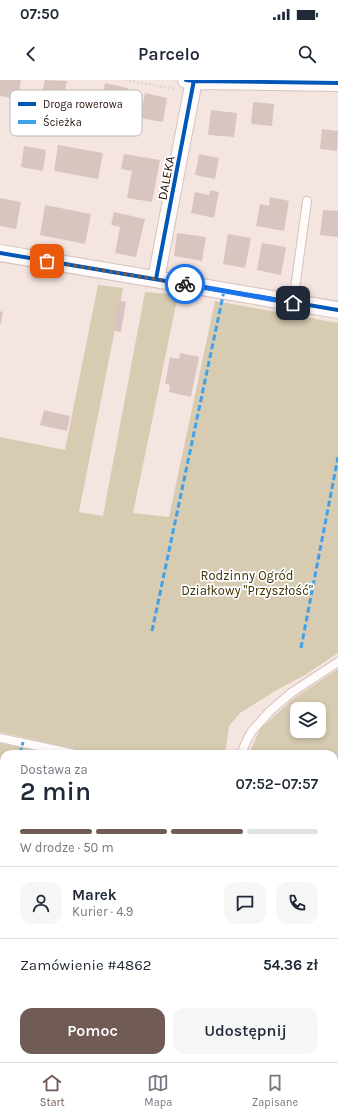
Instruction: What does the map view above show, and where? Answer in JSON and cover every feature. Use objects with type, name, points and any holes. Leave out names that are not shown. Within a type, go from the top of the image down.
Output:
[{"type":"street","points":[[192,84],[338,83]]},
{"type":"street","name":"DALEKA","points":[[156,279],[192,84]]},
{"type":"street","points":[[0,253],[338,310]]},
{"type":"lane","points":[[293,303],[307,201]]},
{"type":"lane","points":[[243,750],[252,731],[270,711],[291,693],[338,662]]},
{"type":"lane","points":[[0,738],[56,750]]},
{"type":"path","points":[[125,80],[192,84]]},
{"type":"green space","name":"Rodzinny Ogród Działkowy \"Przyszłość\"","points":[[98,285],[123,288],[79,512],[103,516],[145,292],[178,295],[133,513],[169,517],[215,301],[338,323],[338,653],[305,675],[275,691],[240,713],[229,726],[226,750],[79,750],[0,732],[0,437],[65,450]]},
{"type":"green space","points":[[338,669],[338,750],[251,750],[260,729],[293,699]]},
{"type":"green space","points":[[0,743],[35,750],[0,750]]},
{"type":"building","points":[[0,80],[21,80],[19,90],[10,90],[10,98],[0,96]]},
{"type":"building","points":[[45,80],[67,81],[65,90],[42,90]]},
{"type":"building","points":[[105,83],[128,88],[128,90],[104,90]]},
{"type":"building","points":[[145,93],[167,98],[163,122],[142,118],[142,108]]},
{"type":"building","points":[[253,102],[274,104],[272,126],[251,124]]},
{"type":"building","points":[[211,110],[237,113],[234,137],[208,135]]},
{"type":"building","points":[[322,129],[338,131],[337,151],[320,149]]},
{"type":"building","points":[[58,145],[103,153],[98,179],[54,171]]},
{"type":"building","points":[[24,146],[46,150],[43,171],[21,167]]},
{"type":"building","points":[[124,154],[160,160],[152,202],[127,198],[132,171],[121,169]]},
{"type":"building","points":[[199,154],[219,158],[215,179],[195,175]]},
{"type":"building","points":[[210,190],[219,192],[214,218],[191,213],[195,192],[209,195]]},
{"type":"building","points":[[270,197],[289,201],[284,231],[256,226],[260,204],[269,206]]},
{"type":"building","points":[[0,198],[21,202],[16,229],[0,226]]},
{"type":"building","points":[[45,205],[91,214],[85,244],[40,235]]},
{"type":"building","points":[[323,210],[338,211],[338,237],[320,235]]},
{"type":"building","points":[[114,212],[145,219],[136,257],[115,253],[120,227],[111,225]]},
{"type":"building","points":[[177,233],[206,237],[202,261],[174,256]]},
{"type":"building","points":[[228,234],[251,238],[245,268],[223,264]]},
{"type":"building","points":[[262,243],[286,247],[281,275],[257,270]]},
{"type":"building","points":[[118,300],[126,302],[121,332],[114,331]]},
{"type":"building","points":[[0,311],[3,312],[1,324],[0,324]]},
{"type":"building","points":[[180,353],[199,357],[191,397],[169,392],[170,385],[165,384],[170,357],[179,359]]},
{"type":"building","points":[[44,410],[70,416],[67,431],[40,425]]},
{"type":"marked path","points":[[152,631],[224,291]]},
{"type":"marked path","points":[[301,648],[338,457]]},
{"type":"marked path","points":[[21,750],[23,742]]},
{"type":"cycle path","points":[[186,80],[338,83]]},
{"type":"cycle path","points":[[156,279],[194,80]]},
{"type":"cycle path","points":[[0,253],[338,310]]},
{"type":"way so far","points":[[47,261],[185,284]]},
{"type":"route","points":[[185,284],[293,303]]}]
